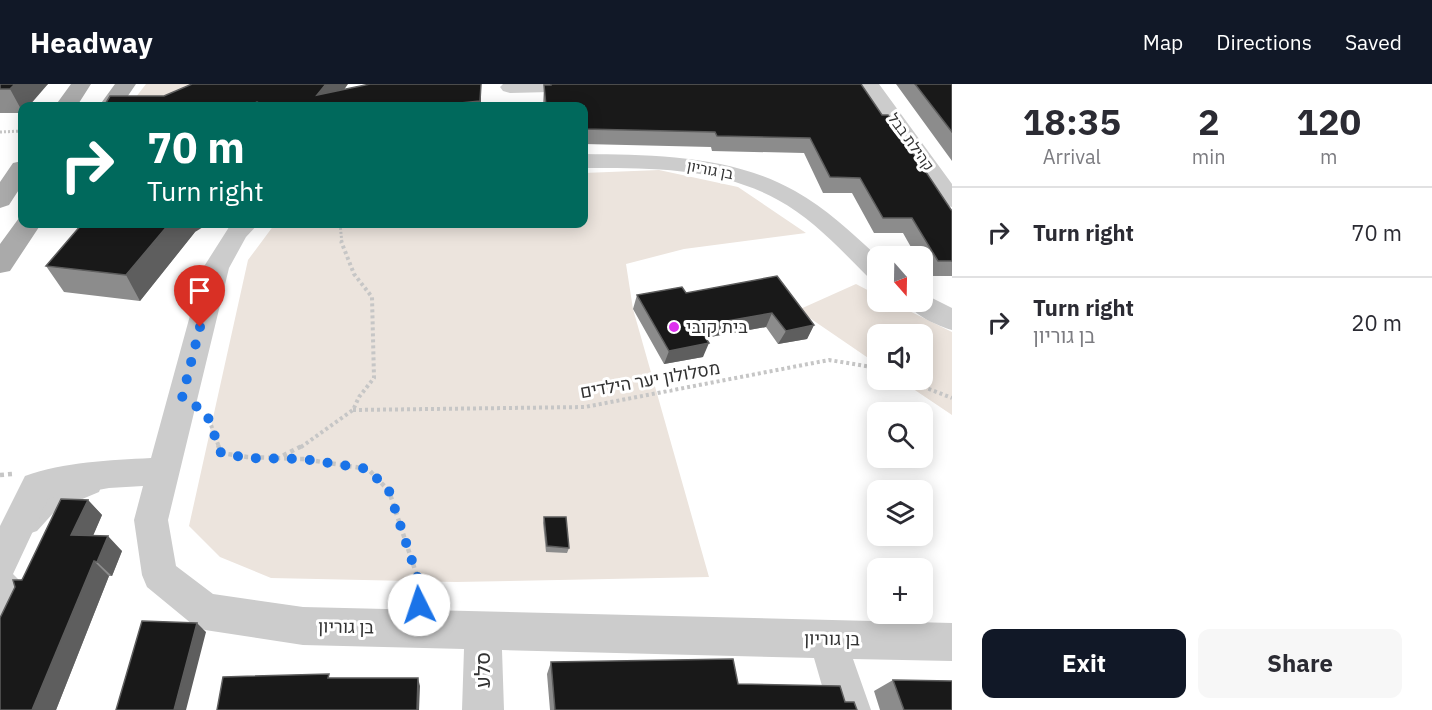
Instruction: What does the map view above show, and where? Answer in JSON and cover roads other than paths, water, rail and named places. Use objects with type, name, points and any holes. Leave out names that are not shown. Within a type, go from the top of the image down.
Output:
[{"type":"main road","points":[[69,102],[81,84]]},
{"type":"main road","points":[[113,102],[126,84]]},
{"type":"main road","points":[[0,200],[18,174]]},
{"type":"main road","points":[[0,264],[25,228]]},
{"type":"street","points":[[512,102],[509,85],[630,84]]},
{"type":"street","name":"קהילת בבל","points":[[864,87],[952,200]]},
{"type":"street","name":"בן גוריון","points":[[588,161],[664,161],[729,171],[786,195],[843,238],[867,261]]},
{"type":"street","name":"בן גוריון","points":[[241,228],[236,232],[216,267],[151,520],[160,575],[205,610],[303,626],[952,642]]},
{"type":"street","points":[[933,309],[952,320]]},
{"type":"street","points":[[0,627],[13,600],[5,571],[37,486],[109,474],[163,475]]},
{"type":"street","name":"סלע","points":[[483,630],[483,710]]},
{"type":"street","points":[[827,638],[850,710]]},
{"type":"place","name":"בית קובי","points":[[674,327]]}]
